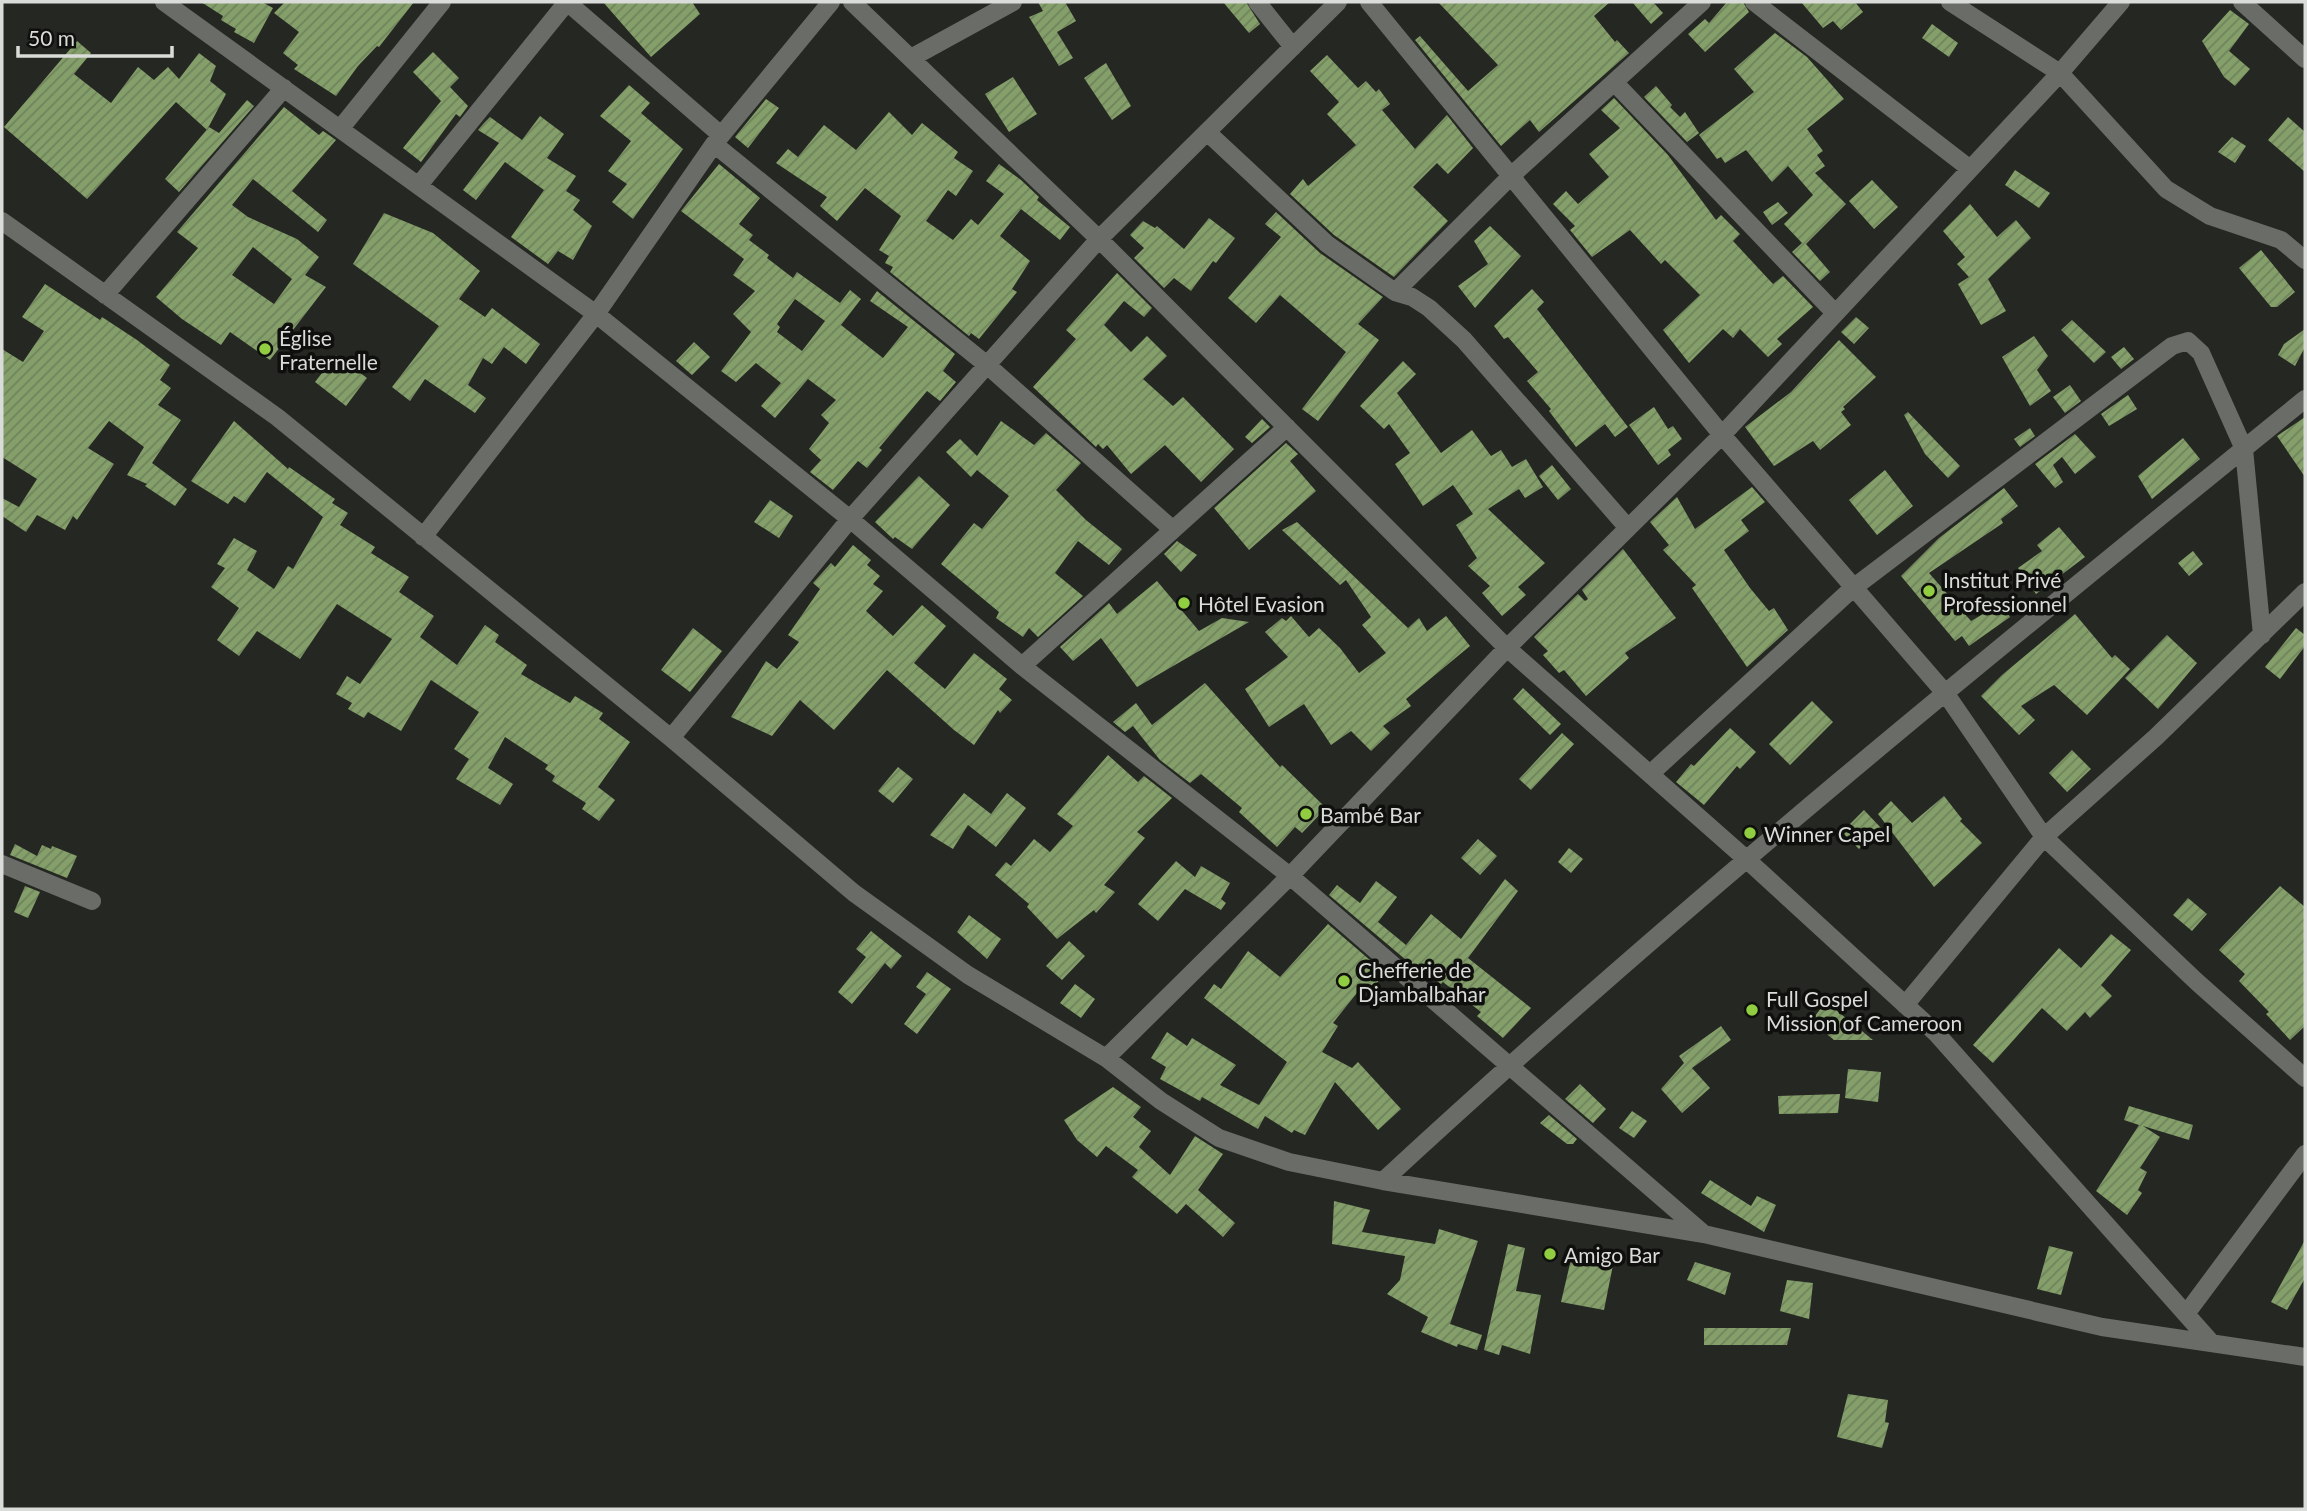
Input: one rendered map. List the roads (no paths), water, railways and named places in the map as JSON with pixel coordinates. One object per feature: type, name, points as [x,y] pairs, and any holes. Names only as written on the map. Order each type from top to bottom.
[{"type":"street","points":[[163,2],[596,314],[850,519],[1022,666],[1290,876],[1704,1234]]},
{"type":"street","points":[[340,129],[442,2]]},
{"type":"street","points":[[419,185],[567,2],[718,139],[987,365],[1172,529]]},
{"type":"street","points":[[423,537],[596,314],[718,139],[831,2]]},
{"type":"street","points":[[852,2],[1099,239],[1507,648],[1745,858],[1936,1033],[2209,1340]]},
{"type":"street","points":[[911,58],[1013,2]]},
{"type":"street","points":[[1257,2],[1293,47]]},
{"type":"street","points":[[671,738],[850,519],[1099,239],[1338,2]]},
{"type":"street","points":[[1369,2],[1722,435],[1946,694],[2044,837],[2197,982],[2305,1078]]},
{"type":"street","points":[[1395,292],[1511,176],[1702,2]]},
{"type":"street","points":[[1754,2],[1969,168]]},
{"type":"street","points":[[1950,2],[2060,73],[2166,189],[2210,216],[2281,240],[2305,260]]},
{"type":"street","points":[[1106,1058],[1290,876],[1507,648],[1722,435],[2060,73],[2121,2]]},
{"type":"street","points":[[2242,2],[2305,60]]},
{"type":"street","points":[[1614,82],[1835,313]]},
{"type":"street","points":[[105,295],[284,88]]},
{"type":"street","points":[[1207,132],[1327,244],[1395,292],[1412,297],[1429,307],[1464,340],[1628,528]]},
{"type":"street","points":[[2,221],[277,416],[671,738],[854,893],[968,975],[1106,1058],[1161,1101],[1219,1138],[1289,1162],[1383,1181],[1704,1234],[2102,1327],[2209,1340],[2305,1357]]},
{"type":"street","points":[[1650,774],[1853,588],[2172,346],[2188,341],[2201,353],[2244,449],[2262,635]]},
{"type":"street","points":[[1383,1181],[1509,1064],[1745,858],[2305,400]]},
{"type":"street","points":[[1022,666],[1287,427]]},
{"type":"street","points":[[1905,1005],[2044,837],[2156,737],[2305,592]]},
{"type":"street","points":[[2,864],[92,901]]},
{"type":"street","points":[[2186,1314],[2305,1154]]},
{"type":"place","name":"Église Fraternelle","points":[[265,349]]},
{"type":"place","name":"Institut Privé Professionnel","points":[[1929,591]]},
{"type":"place","name":"Hôtel Evasion","points":[[1184,603]]},
{"type":"place","name":"Bambé Bar","points":[[1306,814]]},
{"type":"place","name":"Winner Capel","points":[[1750,833]]},
{"type":"place","name":"Chefferie de Djambalbahar","points":[[1344,981]]},
{"type":"place","name":"Full Gospel Mission of Cameroon","points":[[1752,1010]]},
{"type":"place","name":"Amigo Bar","points":[[1550,1254]]}]
